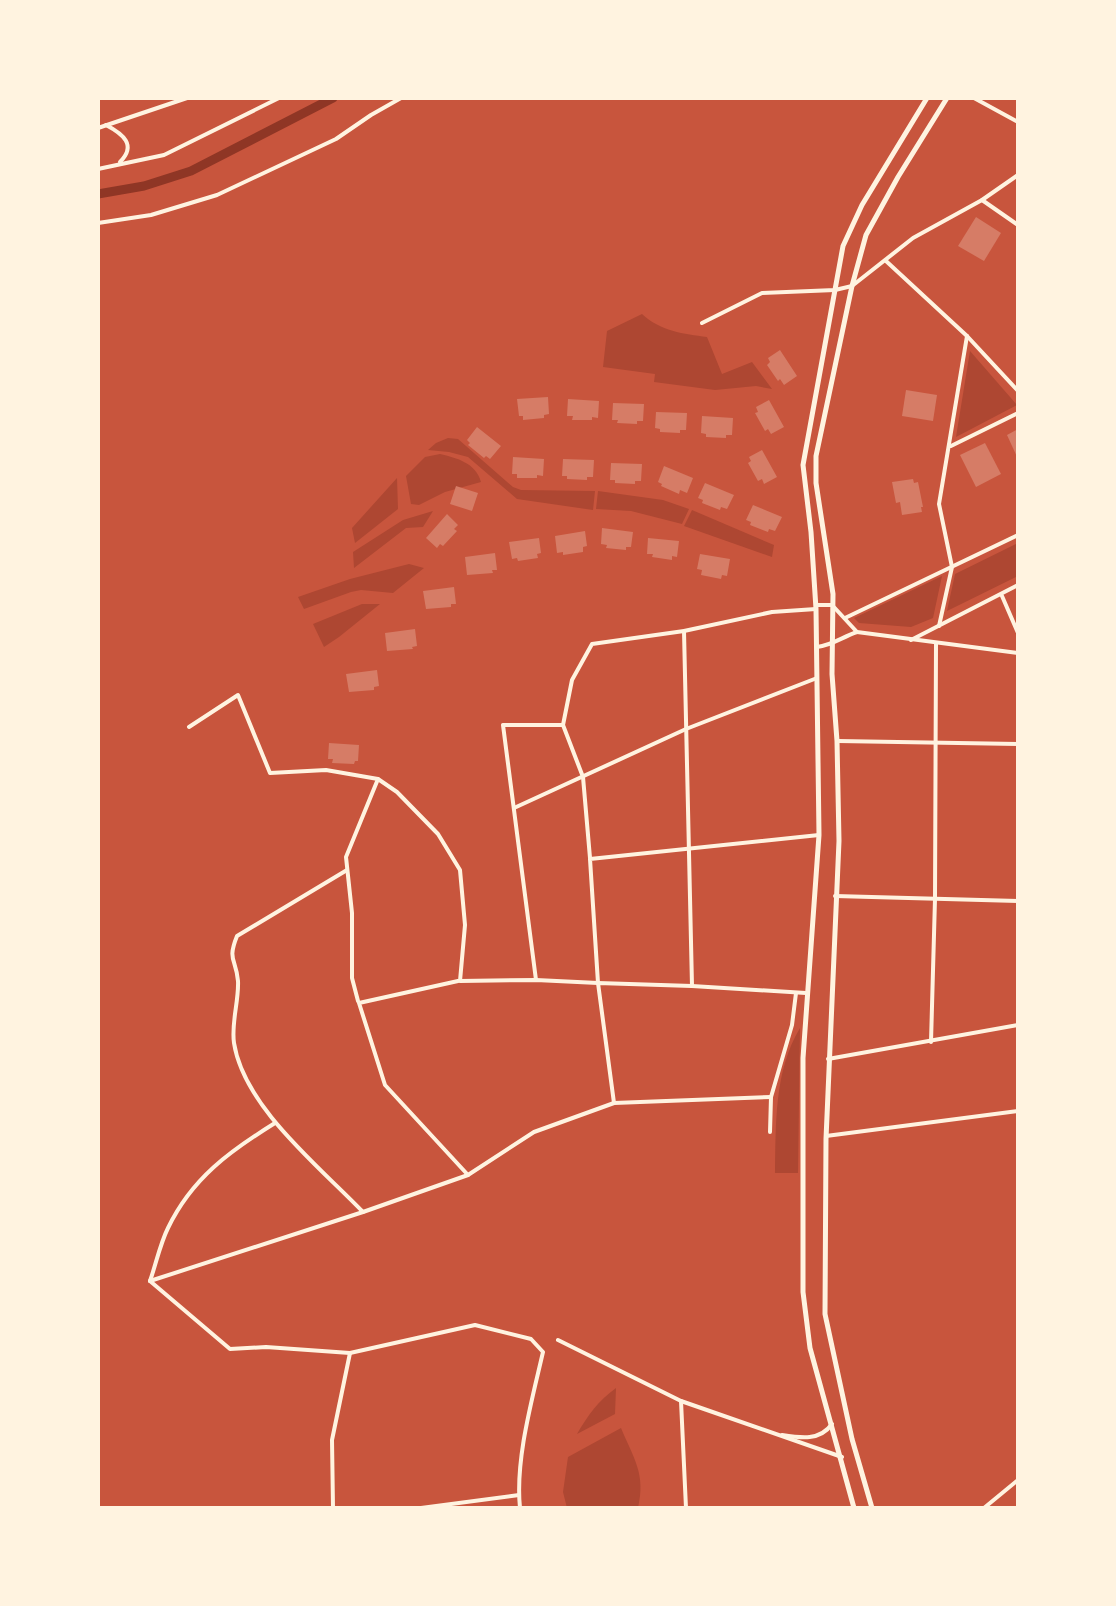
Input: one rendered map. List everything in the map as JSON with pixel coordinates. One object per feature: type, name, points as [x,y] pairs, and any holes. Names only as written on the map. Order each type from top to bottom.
[{"type":"main road","points":[[854,1508],[810,1348],[803,1292],[803,1058],[820,835],[817,646],[811,532],[802,464],[844,246],[862,206],[926,98]]},
{"type":"main road","points":[[872,1508],[852,1439],[826,1314],[828,1060],[840,841],[832,605],[816,456],[866,235],[947,98]]},
{"type":"street","points":[[98,128],[187,98]]},
{"type":"street","points":[[98,169],[164,156],[279,98]]},
{"type":"street","points":[[98,223],[150,215],[217,195],[336,140],[401,98]]},
{"type":"street","points":[[974,98],[1018,122]]},
{"type":"street","points":[[106,125],[127,144],[127,154],[117,165]]},
{"type":"street","points":[[702,323],[762,292],[852,286],[913,238],[1018,175]]},
{"type":"street","points":[[982,200],[1018,226]]},
{"type":"street","points":[[886,261],[1018,391]]},
{"type":"street","points":[[939,626],[952,567],[939,504],[966,336]]},
{"type":"street","points":[[949,447],[1018,414]]},
{"type":"street","points":[[845,618],[1018,535]]},
{"type":"street","points":[[911,640],[1018,586]]},
{"type":"street","points":[[1002,594],[1018,633]]},
{"type":"street","points":[[614,1103],[598,983],[583,777],[563,725],[572,680],[592,644],[684,631],[772,612],[832,605],[858,632]]},
{"type":"street","points":[[684,631],[692,986]]},
{"type":"street","points":[[817,646],[832,645],[858,632],[1018,653]]},
{"type":"street","points":[[931,1042],[936,644]]},
{"type":"street","points":[[514,808],[686,729],[817,678]]},
{"type":"street","points":[[189,727],[238,695],[270,773],[326,770],[378,778],[397,792],[438,834],[460,870],[465,925],[460,980]]},
{"type":"street","points":[[536,980],[502,725],[563,725]]},
{"type":"street","points":[[837,742],[1018,744]]},
{"type":"street","points":[[378,778],[346,857],[352,913],[352,978],[385,1085],[468,1175]]},
{"type":"street","points":[[590,859],[820,835]]},
{"type":"street","points":[[347,870],[237,936],[231,952],[238,980],[234,1041],[246,1082],[276,1122],[364,1212]]},
{"type":"street","points":[[835,896],[1018,901]]},
{"type":"street","points":[[358,1003],[460,980],[692,986],[809,994]]},
{"type":"street","points":[[770,1132],[771,1097],[792,1025],[796,993]]},
{"type":"street","points":[[828,1060],[1018,1025]]},
{"type":"street","points":[[150,1282],[468,1175],[534,1132],[614,1103],[771,1097]]},
{"type":"street","points":[[826,1136],[1018,1110]]},
{"type":"street","points":[[150,1282],[168,1228],[201,1177],[233,1149],[276,1122]]},
{"type":"street","points":[[150,1282],[230,1350],[266,1347],[350,1353],[475,1325],[531,1339],[543,1352],[527,1422],[520,1508]]},
{"type":"street","points":[[558,1340],[680,1401],[842,1458]]},
{"type":"street","points":[[333,1508],[332,1440],[350,1353]]},
{"type":"street","points":[[680,1401],[686,1508]]},
{"type":"street","points":[[771,1434],[814,1437],[826,1433],[832,1424]]},
{"type":"street","points":[[984,1508],[1018,1480]]},
{"type":"street","points":[[421,1508],[519,1495]]},
{"type":"street","points":[[991,1503],[996,1508]]},
{"type":"shaded area","points":[[642,314],[664,328],[707,337],[722,374],[752,362],[772,389],[756,386],[715,390],[654,382],[655,374],[603,367],[607,331]]},
{"type":"shaded area","points":[[970,351],[1017,405],[956,437]]},
{"type":"shaded area","points":[[448,438],[458,439],[521,490],[595,491],[593,510],[517,499],[468,457],[428,450]]},
{"type":"shaded area","points":[[440,454],[470,466],[481,482],[445,492],[419,505],[411,504],[406,476],[425,457]]},
{"type":"shaded area","points":[[397,478],[398,509],[355,543],[352,528]]},
{"type":"shaded area","points":[[598,491],[663,500],[689,509],[682,524],[631,511],[596,509]]},
{"type":"shaded area","points":[[692,510],[774,545],[772,557],[684,526]]},
{"type":"shaded area","points":[[433,511],[423,527],[406,528],[354,568],[353,552],[403,520]]},
{"type":"shaded area","points":[[1018,543],[1018,576],[947,611],[955,574]]},
{"type":"shaded area","points":[[409,564],[424,568],[393,593],[361,590],[304,609],[298,597],[350,579]]},
{"type":"shaded area","points":[[942,576],[933,618],[911,627],[859,623],[854,618]]},
{"type":"shaded area","points":[[362,604],[380,604],[324,647],[313,624]]},
{"type":"shaded area","points":[[800,1028],[798,1173],[775,1173],[781,1080]]},
{"type":"shaded area","points":[[616,1388],[615,1414],[577,1434],[594,1409]]},
{"type":"shaded area","points":[[621,1428],[640,1476],[638,1508],[567,1508],[563,1492],[568,1457]]},
{"type":"building","points":[[976,217],[1001,233],[984,261],[958,246]]},
{"type":"building","points":[[780,350],[797,376],[784,385],[767,365],[768,358]]},
{"type":"building","points":[[906,390],[937,395],[933,421],[902,416]]},
{"type":"building","points":[[548,397],[549,414],[544,418],[523,420],[519,416],[517,399]]},
{"type":"building","points":[[568,399],[599,401],[598,418],[572,420],[573,416],[567,416]]},
{"type":"building","points":[[769,400],[784,427],[771,434],[755,413],[756,407]]},
{"type":"building","points":[[613,403],[644,404],[643,421],[637,424],[612,420]]},
{"type":"building","points":[[656,412],[687,413],[686,430],[660,432],[655,428]]},
{"type":"building","points":[[702,416],[733,418],[732,435],[706,437],[701,433]]},
{"type":"building","points":[[477,427],[501,446],[490,459],[468,445],[467,440]]},
{"type":"building","points":[[1018,429],[1018,459],[1007,435]]},
{"type":"building","points":[[985,443],[1001,474],[976,487],[960,455]]},
{"type":"building","points":[[762,450],[777,477],[764,484],[748,463],[749,457]]},
{"type":"building","points":[[513,457],[544,459],[543,476],[517,478],[517,474],[512,474]]},
{"type":"building","points":[[563,459],[594,460],[593,477],[587,480],[562,476]]},
{"type":"building","points":[[611,463],[642,464],[641,481],[635,484],[610,480]]},
{"type":"building","points":[[664,466],[693,478],[687,493],[680,490],[679,494],[661,486],[658,482]]},
{"type":"building","points":[[892,482],[918,482],[922,512],[902,515]]},
{"type":"building","points":[[705,483],[734,495],[727,509],[702,503],[698,498]]},
{"type":"building","points":[[456,486],[478,493],[472,511],[450,504]]},
{"type":"building","points":[[753,505],[782,517],[775,531],[750,525],[746,520]]},
{"type":"building","points":[[447,514],[458,525],[454,529],[457,531],[437,548],[426,538]]},
{"type":"building","points":[[602,528],[633,532],[631,547],[606,548],[601,544]]},
{"type":"building","points":[[585,531],[587,546],[583,552],[557,553],[555,536]]},
{"type":"building","points":[[539,538],[538,558],[512,559],[509,542]]},
{"type":"building","points":[[648,538],[679,541],[677,557],[672,556],[672,560],[647,554]]},
{"type":"building","points":[[495,553],[497,570],[467,575],[465,557]]},
{"type":"building","points":[[700,554],[730,559],[727,576],[722,575],[721,579],[701,575],[702,570],[697,569]]},
{"type":"building","points":[[454,587],[456,604],[426,609],[423,591]]},
{"type":"building","points":[[415,629],[417,646],[387,651],[385,633]]},
{"type":"building","points":[[377,670],[379,686],[374,690],[349,692],[346,674]]},
{"type":"building","points":[[329,743],[359,745],[358,761],[332,763],[333,759],[328,759]]},
{"type":"waterway","points":[[98,194],[144,186],[191,171],[333,98]]}]
